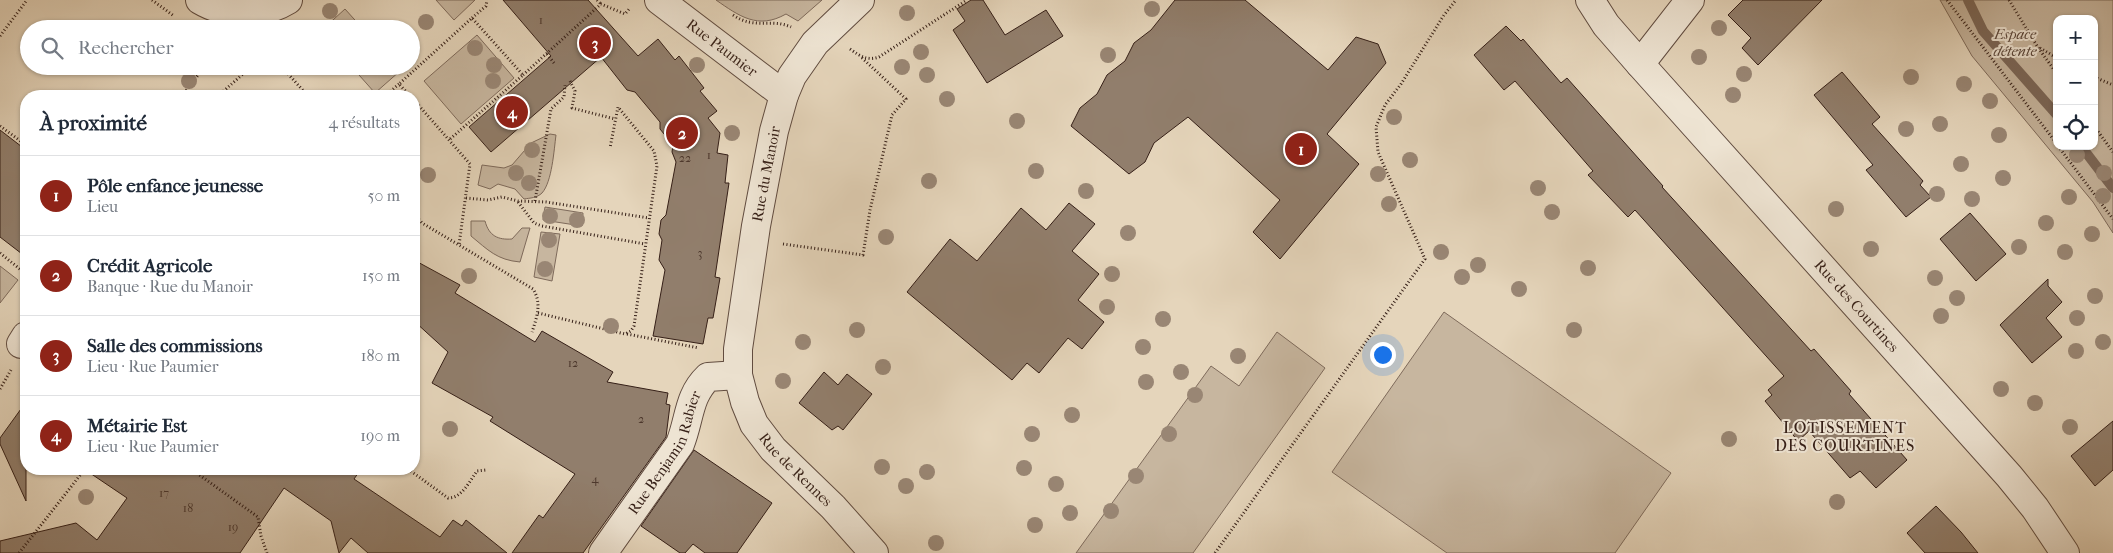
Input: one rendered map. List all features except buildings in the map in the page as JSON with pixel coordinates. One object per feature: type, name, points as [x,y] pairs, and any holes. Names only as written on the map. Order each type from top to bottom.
[{"type":"street","points":[[200,0],[212,7],[230,11],[251,12],[268,9],[288,0]]},
{"type":"street","name":"Rue Paumier","points":[[659,0],[784,95]]},
{"type":"street","name":"Rue du Manoir","points":[[738,375],[738,349],[756,226],[774,131],[784,95],[792,76],[802,60],[829,29],[860,0]]},
{"type":"street","name":"Rue des Courtines","points":[[1590,0],[1606,25],[1640,64],[2009,476],[2035,508],[2065,553]]},
{"type":"street","points":[[1640,64],[1690,0]]},
{"type":"street","name":"Rue Benjamin Rabier","points":[[603,553],[680,444],[686,430],[694,393],[700,384],[708,377],[738,375]]},
{"type":"street","name":"Rue de Rennes","points":[[738,375],[745,402],[754,424],[773,449],[833,507],[874,553]]},
{"type":"path","points":[[0,36],[27,0]]},
{"type":"path","points":[[420,65],[486,6],[487,0]]},
{"type":"path","points":[[597,0],[600,4],[626,14],[632,6]]},
{"type":"path","points":[[860,56],[871,59],[879,57],[967,0]]},
{"type":"path","points":[[1215,553],[1425,259],[1378,152],[1376,127],[1385,105],[1456,0]]},
{"type":"path","points":[[1947,0],[2053,138]]},
{"type":"path","points":[[2009,0],[2053,68]]},
{"type":"path","points":[[449,140],[523,76],[600,4]]},
{"type":"path","points":[[730,13],[751,24],[784,23],[794,28]]},
{"type":"path","points":[[472,18],[523,76]]},
{"type":"path","points":[[778,243],[863,255],[870,210],[892,115],[906,99],[829,29]]},
{"type":"path","points":[[2037,46],[2053,56]]},
{"type":"path","points":[[547,54],[554,63]]},
{"type":"path","points":[[187,90],[198,75]]},
{"type":"path","points":[[225,90],[242,75]]},
{"type":"path","points":[[289,75],[303,90]]},
{"type":"path","points":[[392,90],[409,75]]},
{"type":"path","points":[[2098,79],[2113,85]]},
{"type":"path","points":[[570,80],[576,91],[572,108],[615,119]]},
{"type":"path","points":[[399,84],[404,90]]},
{"type":"path","points":[[536,201],[551,108],[564,97],[565,85]]},
{"type":"path","points":[[420,107],[470,164],[459,245]]},
{"type":"path","points":[[610,148],[618,107],[654,151],[657,166],[634,326],[631,331],[625,334]]},
{"type":"path","points":[[0,126],[20,141]]},
{"type":"path","points":[[2098,131],[2113,152]]},
{"type":"path","points":[[2062,150],[2113,219]]},
{"type":"path","points":[[466,198],[488,200],[502,197],[518,201],[546,202],[649,218]]},
{"type":"path","points":[[518,201],[534,223],[542,226],[645,244]]},
{"type":"path","points":[[420,221],[533,289],[538,297],[538,314],[532,332]]},
{"type":"path","points":[[0,253],[20,269]]},
{"type":"path","points":[[538,314],[625,334],[706,349]]},
{"type":"path","points":[[416,475],[448,498],[455,498],[477,471],[486,470]]},
{"type":"path","points":[[19,553],[80,475]]},
{"type":"path","points":[[199,475],[258,517],[261,536],[267,553]]},
{"type":"green space","points":[[436,0],[475,0],[454,20]]},
{"type":"green space","points":[[716,0],[822,0],[798,21],[786,14],[776,19],[758,21],[741,16]]},
{"type":"green space","name":"Espace détente","points":[[1940,0],[2113,0],[2113,233],[2093,202],[1972,56]]},
{"type":"green space","points":[[345,9],[355,20],[333,20]]},
{"type":"green space","points":[[477,35],[514,78],[461,124],[424,81]]},
{"type":"green space","points":[[359,75],[395,75],[378,90],[372,90]]},
{"type":"green space","points":[[550,134],[556,135],[552,166],[548,181],[540,195],[524,199],[515,189],[498,184],[490,189],[478,185],[482,165],[504,168],[512,165],[531,143]]},
{"type":"green space","points":[[545,207],[583,213],[582,226],[543,220]]},
{"type":"green space","points":[[471,221],[485,221],[492,234],[502,239],[512,239],[522,228],[530,228],[520,262],[499,257],[471,236]]},
{"type":"green space","points":[[541,232],[560,234],[552,281],[534,277]]},
{"type":"green space","points":[[0,266],[18,280],[0,303]]},
{"type":"green space","points":[[1444,312],[1671,473],[1615,553],[1447,553],[1332,472]]},
{"type":"green space","points":[[1277,332],[1325,368],[1193,553],[1076,553],[1211,366],[1239,386]]},
{"type":"waterway","points":[[1968,0],[1983,31],[2053,110]]},
{"type":"waterway","points":[[2084,150],[2113,188]]},
{"type":"place","name":"Salle des commissions","points":[[595,43]]},
{"type":"place","name":"Métairie Est","points":[[512,112]]},
{"type":"place","name":"Crédit Agricole","points":[[682,133]]},
{"type":"place","name":"Pôle enfance jeunesse","points":[[1301,149]]},
{"type":"district","name":"LOTISSEMENT DES COURTINES","points":[[1845,436]]}]
